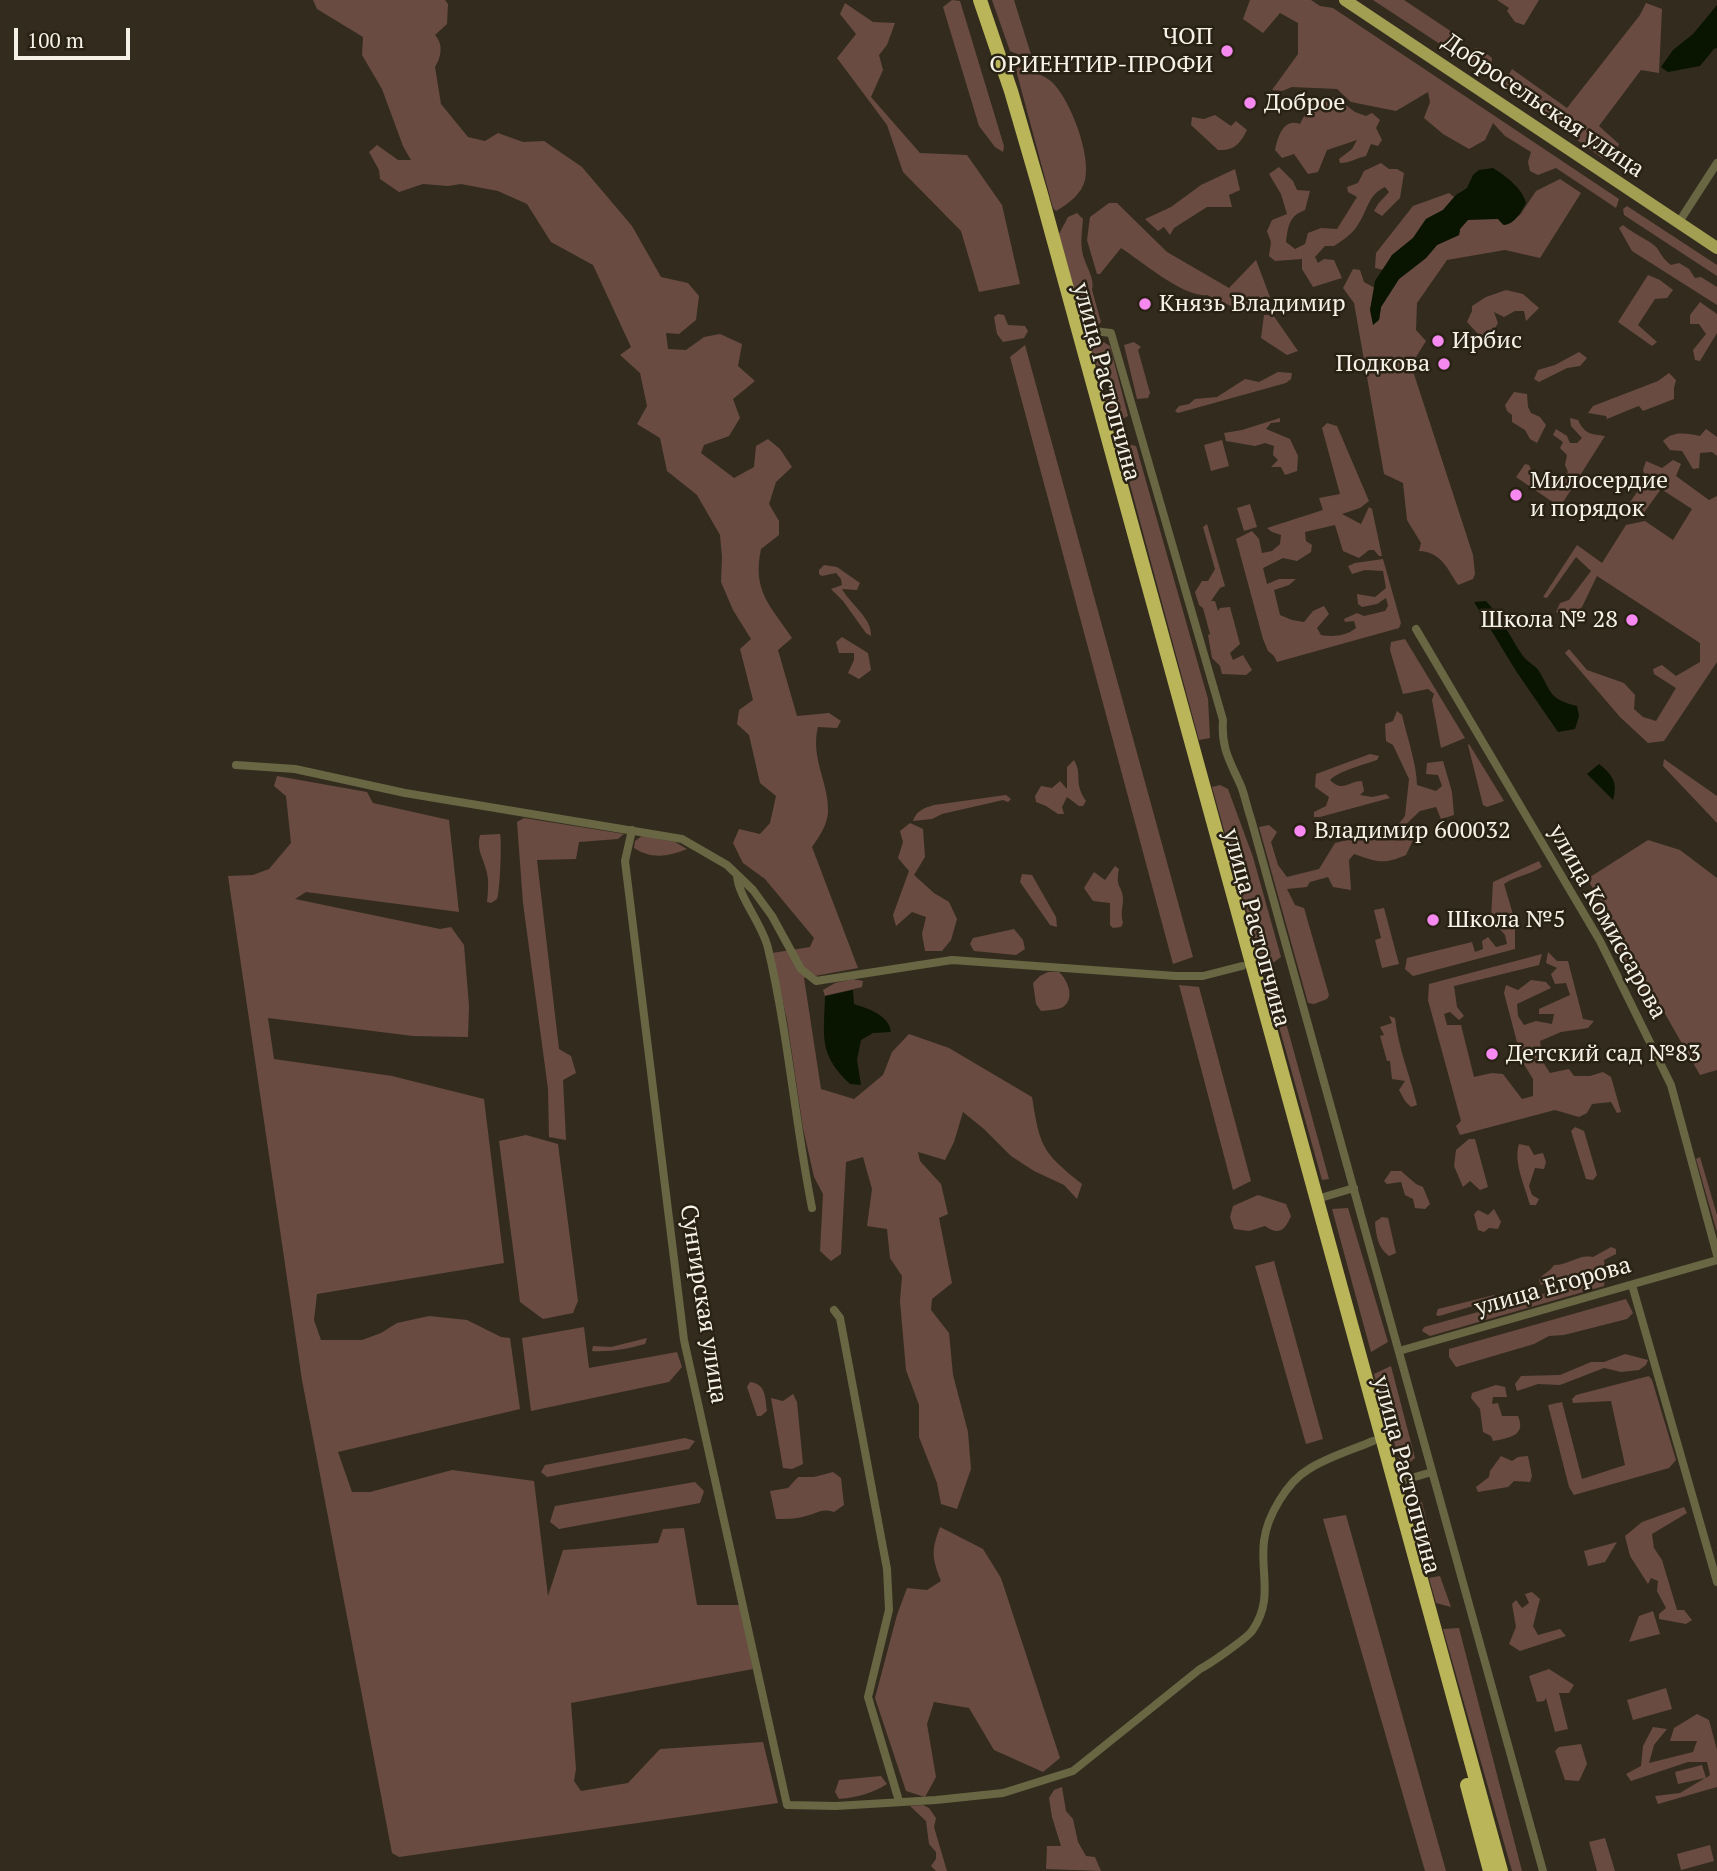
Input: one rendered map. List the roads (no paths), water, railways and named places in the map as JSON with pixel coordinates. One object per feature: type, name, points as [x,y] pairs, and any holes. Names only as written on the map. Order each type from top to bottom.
[{"type":"highway","name":"улица Растопчина","points":[[971,0],[1003,93],[1031,192],[1490,1871]]},
{"type":"highway","name":"улица Растопчина","points":[[980,0],[1011,91],[1079,334],[1501,1871]]},
{"type":"main road","name":"Добросельская улица","points":[[1345,0],[1717,248]]},
{"type":"street","points":[[1679,222],[1717,163]]},
{"type":"street","name":"улица Растопчина","points":[[1079,334],[1094,331],[1111,333],[1223,720],[1222,737],[1247,806],[1543,1871]]},
{"type":"street","name":"улица Комиссарова","points":[[1416,629],[1600,941],[1671,1085],[1717,1255]]},
{"type":"street","points":[[236,765],[295,769],[405,793],[682,839],[727,866],[754,890],[772,916],[801,969],[816,981],[951,960],[1176,976],[1203,976],[1242,967]]},
{"type":"street","name":"Сунгирская улица","points":[[632,830],[625,861],[684,1340],[787,1805],[836,1806],[900,1801]]},
{"type":"street","points":[[737,875],[737,886],[757,918],[767,945],[785,1035],[800,1146],[812,1208]]},
{"type":"street","points":[[1317,1199],[1354,1188]]},
{"type":"street","name":"улица Егорова","points":[[1399,1351],[1717,1260]]},
{"type":"street","points":[[1632,1285],[1717,1582]]},
{"type":"street","points":[[834,1310],[840,1318],[887,1569],[889,1610],[868,1697],[900,1801],[1003,1793],[1073,1771],[1200,1668],[1213,1662],[1252,1632],[1266,1598],[1264,1542],[1270,1519],[1290,1486],[1308,1469],[1373,1441]]},
{"type":"street","name":"улица Растопчина","points":[[1394,1483],[1432,1472]]},
{"type":"place","name":"ЧОП ОРИЕНТИР-ПРОФИ","points":[[1227,51]]},
{"type":"place","name":"Доброе","points":[[1250,103]]},
{"type":"place","name":"Князь Владимир","points":[[1145,304]]},
{"type":"place","name":"Ирбис","points":[[1438,341]]},
{"type":"place","name":"Подкова","points":[[1444,364]]},
{"type":"place","name":"Милосердие и порядок","points":[[1516,495]]},
{"type":"place","name":"Школа № 28","points":[[1632,620]]},
{"type":"place","name":"Владимир 600032","points":[[1300,831]]},
{"type":"place","name":"Школа №5","points":[[1433,920]]},
{"type":"place","name":"Детский сад №83","points":[[1492,1054]]}]
